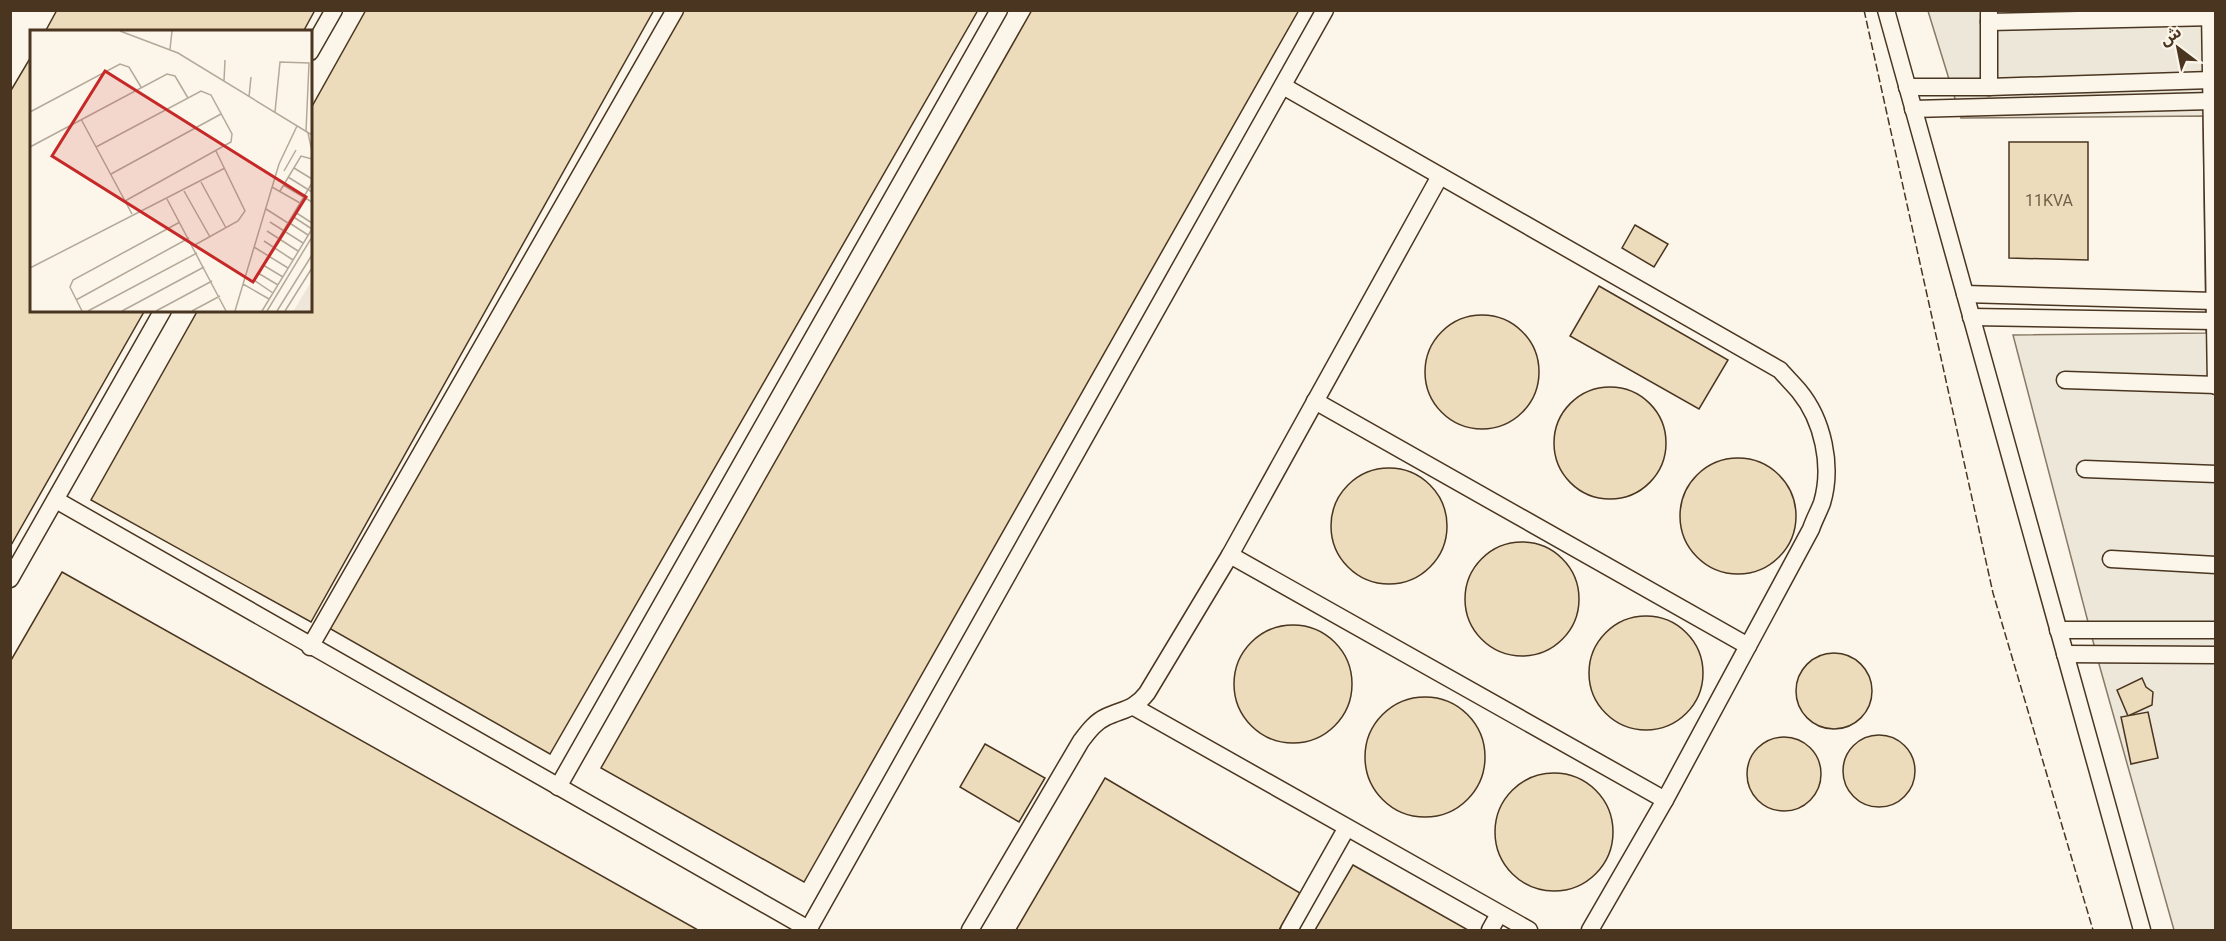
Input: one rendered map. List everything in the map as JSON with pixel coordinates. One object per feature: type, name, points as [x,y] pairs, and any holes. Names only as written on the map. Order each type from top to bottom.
[{"type":"lane","points":[[312,48],[334,10]]},
{"type":"lane","points":[[310,646],[675,10]]},
{"type":"lane","points":[[558,787],[999,10]]},
{"type":"lane","points":[[56,500],[809,930],[1325,10]]},
{"type":"lane","points":[[1886,10],[2142,930]]},
{"type":"lane","points":[[1989,87],[1989,16],[2212,15],[2216,386],[2065,380]]},
{"type":"lane","points":[[1907,87],[1989,87],[2211,80]]},
{"type":"lane","points":[[1283,86],[1780,370],[1800,392],[1815,416],[1824,444],[1826,473],[1822,502],[1811,529],[1665,800],[1590,930]]},
{"type":"lane","points":[[1913,109],[2213,107]]},
{"type":"lane","points":[[970,930],[1081,741],[1104,717],[1134,707],[1147,693],[1230,555],[1440,176]]},
{"type":"lane","points":[[1965,294],[2215,295]]},
{"type":"lane","points":[[10,579],[162,312]]},
{"type":"lane","points":[[1971,316],[2215,321]]},
{"type":"lane","points":[[1315,401],[1748,646]]},
{"type":"lane","points":[[2085,469],[2216,474]]},
{"type":"lane","points":[[1230,555],[1665,800]]},
{"type":"lane","points":[[2111,559],[2216,565]]},
{"type":"lane","points":[[2058,630],[2216,630]]},
{"type":"lane","points":[[2065,654],[2216,655]]},
{"type":"lane","points":[[1134,707],[1346,829],[1529,930]]},
{"type":"lane","points":[[1289,930],[1346,829]]},
{"type":"lane","points":[[1490,930],[1499,914]]},
{"type":"shaded area","points":[[1928,11],[2215,11],[2215,930],[2174,930],[2099,664],[2013,335],[2206,333],[2203,116],[1961,118]]},
{"type":"building","points":[[57,10],[315,10],[304,30],[46,30]]},
{"type":"building","points":[[366,10],[654,10],[311,622],[91,500],[197,312],[312,312],[312,106]]},
{"type":"building","points":[[684,10],[978,10],[550,754],[329,628]]},
{"type":"building","points":[[1032,10],[1299,10],[804,882],[601,768]]},
{"type":"building","points":[[30,58],[30,312],[144,312],[10,547],[10,92]]},
{"type":"building","points":[[2009,142],[2088,142],[2088,260],[2009,258]]},
{"type":"building","points":[[1635,225],[1668,244],[1654,267],[1622,248]]},
{"type":"building","points":[[1599,286],[1728,360],[1699,409],[1570,336]]},
{"type":"building","points":[[1482,315],[1504,319],[1523,331],[1535,350],[1539,372],[1535,394],[1523,413],[1504,425],[1482,429],[1460,425],[1441,413],[1429,394],[1425,372],[1429,350],[1441,331],[1460,319]]},
{"type":"building","points":[[1610,387],[1632,391],[1650,403],[1662,421],[1666,443],[1662,465],[1650,483],[1632,495],[1610,499],[1588,495],[1570,483],[1558,465],[1554,443],[1558,421],[1570,403],[1588,391]]},
{"type":"building","points":[[1738,458],[1760,462],[1779,475],[1792,494],[1796,516],[1792,538],[1779,557],[1760,570],[1738,574],[1716,570],[1697,557],[1684,538],[1680,516],[1684,494],[1697,475],[1716,462]]},
{"type":"building","points":[[1389,468],[1411,472],[1430,485],[1443,504],[1447,526],[1443,548],[1430,567],[1411,580],[1389,584],[1367,580],[1348,567],[1335,548],[1331,526],[1335,504],[1348,485],[1367,472]]},
{"type":"building","points":[[1522,542],[1544,546],[1562,559],[1575,577],[1579,599],[1575,621],[1562,639],[1544,652],[1522,656],[1500,652],[1482,639],[1469,621],[1465,599],[1469,577],[1482,559],[1500,546]]},
{"type":"building","points":[[62,572],[698,930],[10,930],[10,662]]},
{"type":"building","points":[[1646,616],[1668,620],[1687,632],[1699,651],[1703,673],[1699,695],[1687,714],[1668,726],[1646,730],[1624,726],[1605,714],[1593,695],[1589,673],[1593,651],[1605,632],[1624,620]]},
{"type":"building","points":[[1293,625],[1315,630],[1335,642],[1347,662],[1352,684],[1347,706],[1335,726],[1315,738],[1293,743],[1271,738],[1251,726],[1239,706],[1234,684],[1239,662],[1251,642],[1271,630]]},
{"type":"building","points":[[1834,653],[1849,656],[1861,664],[1869,676],[1872,691],[1869,706],[1861,718],[1849,726],[1834,729],[1819,726],[1807,718],[1799,706],[1796,691],[1799,676],[1807,664],[1819,656]]},
{"type":"building","points":[[2142,678],[2146,687],[2153,692],[2152,705],[2128,716],[2117,690]]},
{"type":"building","points":[[1425,697],[1448,702],[1467,715],[1480,734],[1485,757],[1480,780],[1467,799],[1448,812],[1425,817],[1402,812],[1383,799],[1370,780],[1365,757],[1370,734],[1383,715],[1402,702]]},
{"type":"building","points":[[2148,712],[2158,758],[2131,764],[2121,717]]},
{"type":"building","points":[[1886,735],[1905,745],[1913,757],[1915,771],[1913,785],[1905,797],[1893,805],[1872,807],[1853,797],[1845,785],[1843,764],[1853,745],[1865,737]]},
{"type":"building","points":[[1777,737],[1791,737],[1805,743],[1815,753],[1821,767],[1821,781],[1815,795],[1805,805],[1791,811],[1777,811],[1763,805],[1753,795],[1747,781],[1747,767],[1753,753],[1763,743]]},
{"type":"building","points":[[985,744],[1045,778],[1019,822],[960,787]]},
{"type":"building","points":[[1554,773],[1577,777],[1596,790],[1609,809],[1613,832],[1609,855],[1596,874],[1577,887],[1554,891],[1531,887],[1512,874],[1499,855],[1495,832],[1499,809],[1512,790],[1531,777]]},
{"type":"building","points":[[1105,778],[1300,893],[1279,930],[1016,930]]},
{"type":"building","points":[[1353,865],[1468,930],[1315,930]]},
{"type":"fence","points":[[1864,10],[1993,593],[2093,930]]}]
